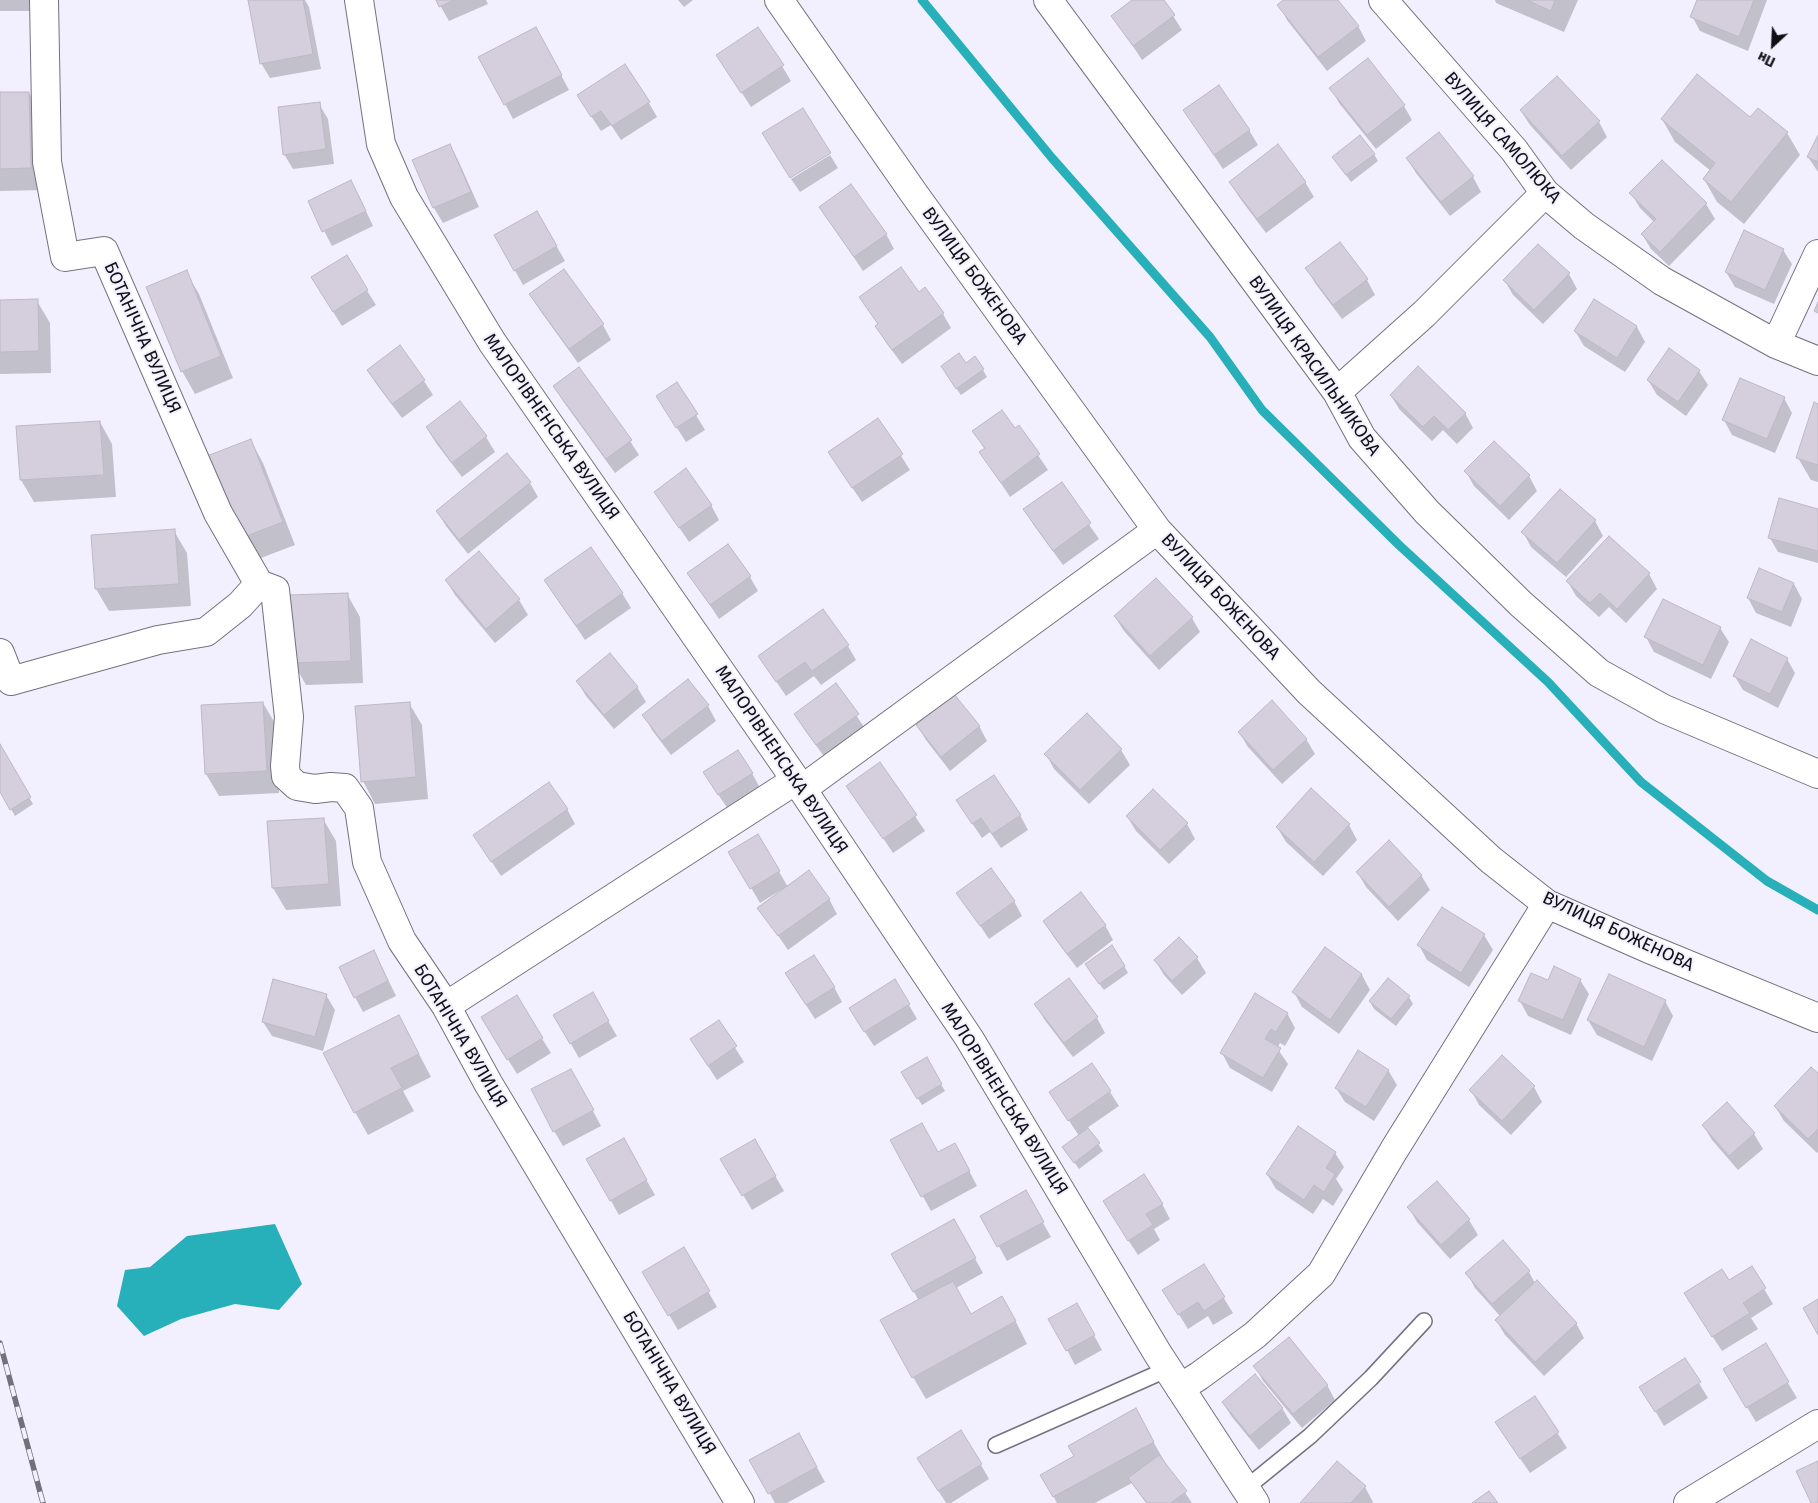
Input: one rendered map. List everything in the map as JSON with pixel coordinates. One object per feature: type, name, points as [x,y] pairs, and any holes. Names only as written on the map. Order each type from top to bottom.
[{"type":"street","name":"БОТАНІЧНА ВУЛИЦЯ","points":[[44,0],[47,162],[65,257],[104,251],[218,512],[259,584],[275,590],[289,717],[285,766],[286,776],[296,786],[315,789],[345,788],[359,808],[367,862],[402,941],[446,1006],[488,1083],[740,1503]]},
{"type":"street","name":"МАЛОРІВНЕНСЬКА ВУЛИЦЯ","points":[[359,0],[381,144],[404,197],[492,342],[799,784],[969,1038],[1174,1378],[1251,1496]]},
{"type":"street","name":"ВУЛИЦЯ БОЖЕНОВА","points":[[779,0],[916,195],[1157,530],[1308,692],[1491,860],[1547,904],[1647,948],[1818,1018]]},
{"type":"street","name":"ВУЛИЦЯ КРАСИЛЬНИКОВА","points":[[1048,0],[1337,392],[1362,438],[1427,512],[1521,604],[1599,673],[1664,709],[1818,774]]},
{"type":"street","name":"ВУЛИЦЯ САМОЛЮКА","points":[[1383,0],[1514,150],[1545,193],[1584,226],[1662,281],[1776,344],[1818,361]]},
{"type":"street","points":[[1337,392],[1424,314],[1545,193]]},
{"type":"street","points":[[1776,344],[1818,254]]},
{"type":"street","points":[[446,1006],[799,784],[1157,530]]},
{"type":"street","points":[[0,653],[11,681],[158,640],[206,632],[240,606],[259,584]]},
{"type":"street","points":[[1174,1378],[1255,1335],[1320,1274],[1394,1150],[1547,904]]},
{"type":"street","points":[[1688,1503],[1818,1424]]},
{"type":"lane","points":[[1251,1496],[1371,1378],[1424,1321]]},
{"type":"lane","points":[[996,1445],[1174,1378]]},
{"type":"water","points":[[275,1224],[302,1284],[279,1310],[235,1304],[181,1319],[144,1336],[117,1306],[125,1270],[150,1267],[187,1236]]},
{"type":"building","points":[[248,0],[303,0],[313,54],[260,64]]},
{"type":"building","points":[[436,0],[455,0],[439,7]]},
{"type":"building","points":[[1132,0],[1164,0],[1175,15],[1133,46],[1111,16]]},
{"type":"building","points":[[1283,0],[1338,0],[1359,26],[1318,57],[1277,5]]},
{"type":"building","points":[[1527,0],[1555,0],[1551,11]]},
{"type":"building","points":[[1697,0],[1754,0],[1739,37],[1690,17]]},
{"type":"building","points":[[536,27],[562,75],[504,105],[478,57]]},
{"type":"building","points":[[758,27],[784,65],[741,93],[716,55]]},
{"type":"building","points":[[1368,58],[1405,105],[1367,135],[1329,88]]},
{"type":"building","points":[[625,64],[650,102],[612,126],[601,111],[591,117],[577,95]]},
{"type":"building","points":[[1697,74],[1750,117],[1758,108],[1788,132],[1731,202],[1703,179],[1715,163],[1661,119]]},
{"type":"building","points":[[1557,76],[1600,121],[1562,156],[1520,110]]},
{"type":"building","points":[[1219,85],[1250,130],[1214,155],[1183,110]]},
{"type":"building","points":[[0,92],[29,92],[31,168],[0,169]]},
{"type":"building","points":[[320,102],[326,149],[283,155],[278,107]]},
{"type":"building","points":[[803,108],[831,153],[790,178],[762,133]]},
{"type":"building","points":[[1439,132],[1474,176],[1441,202],[1406,158]]},
{"type":"building","points":[[1360,135],[1375,154],[1346,175],[1332,157]]},
{"type":"building","points":[[1818,135],[1818,162],[1807,157]]},
{"type":"building","points":[[450,144],[471,192],[433,208],[412,160]]},
{"type":"building","points":[[1278,144],[1306,182],[1257,219],[1229,182]]},
{"type":"building","points":[[1662,160],[1707,203],[1660,252],[1641,234],[1656,219],[1629,193]]},
{"type":"building","points":[[351,180],[366,211],[322,232],[308,201]]},
{"type":"building","points":[[851,184],[887,234],[854,257],[819,207]]},
{"type":"building","points":[[537,211],[557,246],[514,271],[494,235]]},
{"type":"building","points":[[1744,230],[1784,249],[1765,290],[1725,272]]},
{"type":"building","points":[[1340,242],[1368,279],[1333,305],[1305,268]]},
{"type":"building","points":[[1538,244],[1570,273],[1534,310],[1503,280]]},
{"type":"building","points":[[347,255],[368,290],[333,312],[311,277]]},
{"type":"building","points":[[901,267],[919,292],[925,287],[944,313],[892,350],[875,326],[878,324],[859,297]]},
{"type":"building","points":[[564,269],[604,324],[569,349],[529,294]]},
{"type":"building","points":[[187,270],[221,356],[181,372],[146,287]]},
{"type":"building","points":[[38,299],[39,351],[0,352],[0,300]]},
{"type":"building","points":[[1594,299],[1637,326],[1617,358],[1574,331]]},
{"type":"building","points":[[1818,302],[1818,313],[1814,311]]},
{"type":"building","points":[[400,345],[425,380],[392,404],[367,370]]},
{"type":"building","points":[[1669,348],[1700,370],[1678,402],[1647,380]]},
{"type":"building","points":[[959,353],[966,363],[975,356],[984,369],[956,389],[941,366]]},
{"type":"building","points":[[1418,366],[1466,413],[1448,430],[1434,416],[1423,427],[1390,395]]},
{"type":"building","points":[[579,367],[632,440],[606,459],[553,386]]},
{"type":"building","points":[[1740,378],[1785,397],[1767,439],[1722,420]]},
{"type":"building","points":[[677,382],[698,414],[676,428],[656,396]]},
{"type":"building","points":[[460,401],[487,436],[452,463],[426,427]]},
{"type":"building","points":[[1814,402],[1818,404],[1818,465],[1796,458]]},
{"type":"building","points":[[1002,410],[1015,428],[1019,425],[1040,454],[1001,483],[979,452],[985,448],[972,431]]},
{"type":"building","points":[[878,418],[903,454],[852,488],[828,452]]},
{"type":"building","points":[[100,421],[104,475],[20,480],[16,426]]},
{"type":"building","points":[[251,439],[283,522],[239,539],[207,456]]},
{"type":"building","points":[[1494,441],[1530,475],[1500,506],[1464,471]]},
{"type":"building","points":[[507,453],[531,482],[459,540],[436,511]]},
{"type":"building","points":[[686,468],[712,505],[679,528],[654,492]]},
{"type":"building","points":[[1062,482],[1091,523],[1053,551],[1023,509]]},
{"type":"building","points":[[1560,489],[1596,520],[1557,563],[1521,532]]},
{"type":"building","points":[[1779,498],[1818,509],[1818,551],[1768,538]]},
{"type":"building","points":[[175,529],[179,584],[95,589],[91,535]]},
{"type":"building","points":[[1609,536],[1650,573],[1617,609],[1600,593],[1590,603],[1566,581]]},
{"type":"building","points":[[728,544],[751,576],[710,605],[687,573]]},
{"type":"building","points":[[591,547],[623,593],[576,626],[544,580]]},
{"type":"building","points":[[479,551],[520,599],[486,629],[445,580]]},
{"type":"building","points":[[1759,568],[1794,583],[1782,612],[1747,598]]},
{"type":"building","points":[[1156,578],[1193,617],[1150,656],[1114,616]]},
{"type":"building","points":[[348,593],[351,661],[292,663],[289,595]]},
{"type":"building","points":[[1663,599],[1721,627],[1703,665],[1644,637]]},
{"type":"building","points":[[823,609],[849,645],[812,671],[805,662],[776,682],[758,656]]},
{"type":"building","points":[[1751,639],[1788,658],[1770,694],[1733,676]]},
{"type":"building","points":[[610,653],[638,687],[604,715],[576,681]]},
{"type":"building","points":[[688,679],[709,705],[662,741],[642,715]]},
{"type":"building","points":[[836,683],[859,714],[816,745],[794,714]]},
{"type":"building","points":[[954,694],[980,726],[941,757],[916,725]]},
{"type":"building","points":[[1272,700],[1307,739],[1273,770],[1238,732]]},
{"type":"building","points":[[263,702],[267,771],[205,774],[201,705]]},
{"type":"building","points":[[410,702],[416,777],[361,782],[355,706]]},
{"type":"building","points":[[1087,713],[1122,749],[1080,790],[1044,754]]},
{"type":"building","points":[[0,744],[31,797],[10,810],[0,792]]},
{"type":"building","points":[[738,750],[753,773],[718,795],[703,772]]},
{"type":"building","points":[[880,762],[917,815],[883,839],[846,786]]},
{"type":"building","points":[[994,775],[1021,815],[992,834],[981,818],[972,824],[956,800]]},
{"type":"building","points":[[549,782],[568,809],[491,862],[473,835]]},
{"type":"building","points":[[1311,788],[1350,824],[1314,862],[1276,827]]},
{"type":"building","points":[[1153,789],[1188,823],[1160,850],[1126,816]]},
{"type":"building","points":[[324,818],[329,884],[272,888],[267,821]]},
{"type":"building","points":[[758,834],[780,871],[750,889],[728,852]]},
{"type":"building","points":[[1389,840],[1422,875],[1389,907],[1356,872]]},
{"type":"building","points":[[991,868],[1015,901],[980,926],[956,893]]},
{"type":"building","points":[[809,870],[830,899],[778,936],[757,908]]},
{"type":"building","points":[[1081,892],[1106,925],[1067,954],[1043,921]]},
{"type":"building","points":[[1442,907],[1485,934],[1461,973],[1417,945]]},
{"type":"building","points":[[1179,937],[1198,957],[1172,981],[1154,960]]},
{"type":"building","points":[[1112,945],[1125,966],[1099,984],[1085,964]]},
{"type":"building","points":[[1325,947],[1362,974],[1330,1020],[1292,992]]},
{"type":"building","points":[[374,950],[388,981],[354,998],[339,967]]},
{"type":"building","points":[[814,955],[835,987],[806,1005],[785,973]]},
{"type":"building","points":[[1554,966],[1581,979],[1563,1020],[1518,1001],[1531,973],[1548,980]]},
{"type":"building","points":[[1609,974],[1666,1000],[1644,1047],[1587,1020]]},
{"type":"building","points":[[1069,978],[1098,1017],[1064,1043],[1034,1004]]},
{"type":"building","points":[[1388,978],[1410,996],[1391,1019],[1369,1001]]},
{"type":"building","points":[[273,979],[327,994],[315,1037],[262,1022]]},
{"type":"building","points":[[895,979],[910,1004],[864,1032],[849,1008]]},
{"type":"building","points":[[593,992],[609,1021],[570,1044],[553,1015]]},
{"type":"building","points":[[1255,993],[1288,1013],[1276,1032],[1271,1029],[1265,1039],[1281,1048],[1263,1078],[1220,1053]]},
{"type":"building","points":[[517,995],[543,1038],[507,1060],[481,1017]]},
{"type":"building","points":[[399,1015],[419,1054],[391,1068],[402,1088],[354,1113],[323,1053]]},
{"type":"building","points":[[719,1020],[737,1046],[708,1066],[690,1039]]},
{"type":"building","points":[[1358,1050],[1389,1070],[1366,1107],[1335,1088]]},
{"type":"building","points":[[1502,1055],[1535,1086],[1502,1121],[1469,1090]]},
{"type":"building","points":[[927,1057],[942,1084],[917,1099],[901,1072]]},
{"type":"building","points":[[1092,1063],[1111,1091],[1068,1121],[1049,1092]]},
{"type":"building","points":[[1811,1067],[1818,1073],[1818,1129],[1808,1139],[1774,1106]]},
{"type":"building","points":[[571,1069],[594,1110],[553,1132],[531,1089]]},
{"type":"building","points":[[1727,1102],[1755,1133],[1729,1156],[1702,1125]]},
{"type":"building","points":[[922,1123],[938,1152],[955,1143],[970,1171],[921,1197],[890,1140]]},
{"type":"building","points":[[1298,1126],[1336,1152],[1326,1168],[1335,1174],[1324,1192],[1314,1185],[1304,1200],[1266,1174]]},
{"type":"building","points":[[1088,1128],[1100,1143],[1074,1163],[1062,1147]]},
{"type":"building","points":[[624,1138],[647,1180],[610,1201],[586,1159]]},
{"type":"building","points":[[755,1139],[776,1176],[742,1196],[720,1159]]},
{"type":"building","points":[[1144,1174],[1163,1204],[1146,1214],[1153,1225],[1128,1241],[1103,1201]]},
{"type":"building","points":[[1437,1181],[1470,1219],[1441,1245],[1407,1207]]},
{"type":"building","points":[[1026,1190],[1044,1222],[997,1247],[980,1216]]},
{"type":"building","points":[[954,1219],[976,1258],[913,1292],[891,1254]]},
{"type":"building","points":[[1503,1240],[1530,1271],[1492,1304],[1465,1273]]},
{"type":"building","points":[[684,1247],[710,1291],[668,1316],[642,1272]]},
{"type":"building","points":[[1204,1264],[1225,1297],[1204,1311],[1198,1302],[1178,1315],[1162,1290]]},
{"type":"building","points":[[1752,1266],[1766,1288],[1743,1303],[1750,1313],[1712,1337],[1684,1293],[1722,1269],[1729,1280]]},
{"type":"building","points":[[1537,1280],[1577,1323],[1535,1362],[1495,1320]]},
{"type":"building","points":[[953,1281],[971,1314],[1002,1296],[1016,1321],[912,1378],[880,1320]]},
{"type":"building","points":[[1818,1299],[1818,1335],[1803,1308]]},
{"type":"building","points":[[1077,1303],[1095,1335],[1066,1351],[1048,1319]]},
{"type":"building","points":[[1289,1337],[1328,1385],[1293,1414],[1253,1366]]},
{"type":"building","points":[[1766,1343],[1789,1382],[1746,1408],[1723,1369]]},
{"type":"building","points":[[1685,1358],[1701,1382],[1655,1412],[1639,1387]]},
{"type":"building","points":[[1255,1374],[1283,1408],[1250,1436],[1222,1402]]},
{"type":"building","points":[[1535,1396],[1559,1432],[1520,1459],[1495,1422]]},
{"type":"building","points":[[1136,1408],[1154,1442],[1053,1497],[1040,1475],[1074,1456],[1068,1446]]},
{"type":"building","points":[[961,1430],[982,1464],[938,1491],[917,1458]]},
{"type":"building","points":[[799,1433],[817,1467],[768,1494],[749,1460]]},
{"type":"building","points":[[1159,1455],[1187,1491],[1171,1503],[1147,1503],[1128,1478]]},
{"type":"building","points":[[1337,1461],[1366,1486],[1351,1503],[1300,1503]]},
{"type":"building","points":[[1818,1461],[1818,1503],[1811,1503],[1796,1471]]},
{"type":"building","points":[[1489,1491],[1498,1503],[1472,1503]]},
{"type":"waterway","points":[[922,0],[1052,158],[1210,337],[1262,410],[1399,545],[1548,682],[1641,782],[1767,881],[1818,910]]},
{"type":"railway","points":[[0,1343],[43,1503]]}]
